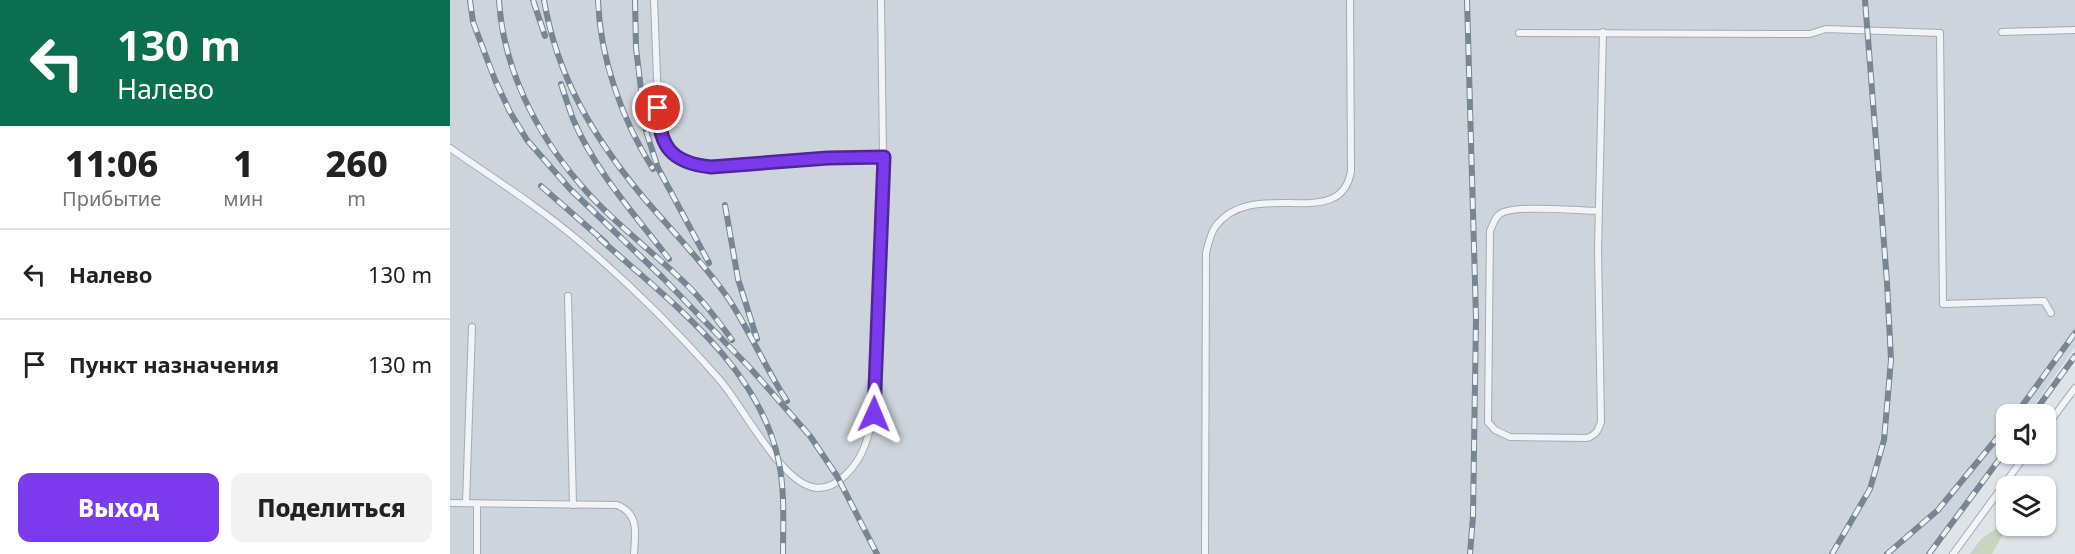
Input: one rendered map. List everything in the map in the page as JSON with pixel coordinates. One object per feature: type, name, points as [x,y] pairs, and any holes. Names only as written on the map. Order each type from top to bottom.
[{"type":"lane","points":[[654,0],[659,129],[665,144],[682,160],[694,165],[711,167],[828,158],[884,157]]},
{"type":"lane","points":[[450,148],[578,240],[603,262],[720,380],[779,462],[798,481],[811,487],[822,488],[839,481],[855,464],[865,446],[874,414],[884,157],[881,0]]},
{"type":"lane","points":[[1205,554],[1206,253],[1215,227],[1229,213],[1240,207],[1255,203],[1321,203],[1337,197],[1346,187],[1351,171],[1350,0]]},
{"type":"lane","points":[[1519,33],[1810,34],[1826,29],[1940,33],[1944,304],[2044,301],[2050,313]]},
{"type":"lane","points":[[2002,32],[2075,30]]},
{"type":"lane","points":[[1599,211],[1514,209],[1500,214],[1494,221],[1490,231],[1488,422],[1502,434],[1510,437],[1587,438],[1599,430],[1601,422],[1599,211],[1603,32]]},
{"type":"lane","points":[[568,296],[573,505]]},
{"type":"lane","points":[[466,503],[472,327]]},
{"type":"lane","points":[[2056,414],[2075,388]]},
{"type":"lane","points":[[1953,554],[2019,464]]},
{"type":"lane","points":[[450,503],[610,505],[624,508],[635,522],[634,554]]},
{"type":"lane","points":[[477,503],[477,554]]},
{"type":"shaded area","points":[[450,0],[2075,0],[2075,347],[2035,404],[1996,404],[1996,461],[1930,554],[450,554]]},
{"type":"green space","points":[[1996,529],[1996,536],[2002,536],[1992,554],[1970,554],[1981,539]]},
{"type":"railway","points":[[470,0],[473,22],[495,80],[510,112],[527,140],[570,189],[663,278],[751,369],[810,436],[837,476],[877,554]]},
{"type":"railway","points":[[499,0],[507,50],[515,75],[524,98],[549,143],[592,198],[689,287],[732,340]]},
{"type":"railway","points":[[533,0],[545,36]]},
{"type":"railway","points":[[544,0],[550,28],[568,81],[594,129],[625,175],[698,259],[728,298],[787,401]]},
{"type":"railway","points":[[598,0],[603,44],[615,88],[632,130],[653,169]]},
{"type":"railway","points":[[635,0],[636,48],[646,131],[658,168],[709,263]]},
{"type":"railway","points":[[1467,0],[1476,318],[1473,516],[1470,554]]},
{"type":"railway","points":[[1832,554],[1870,489],[1884,440],[1891,360],[1865,0]]},
{"type":"railway","points":[[561,84],[573,119],[592,157],[616,192],[669,259]]},
{"type":"railway","points":[[541,186],[606,243]]},
{"type":"railway","points":[[725,205],[738,279],[757,339]]},
{"type":"railway","points":[[599,238],[708,337],[753,396],[769,428],[779,463],[783,497],[783,554]]},
{"type":"railway","points":[[2023,404],[2075,333]]},
{"type":"railway","points":[[2040,404],[2075,356]]},
{"type":"railway","points":[[1887,554],[1938,510],[1996,439]]},
{"type":"railway","points":[[1929,554],[1996,464]]},
{"type":"route","points":[[658,108],[659,129],[665,144],[682,160],[694,165],[711,167],[828,158],[884,157],[874,414]]}]
